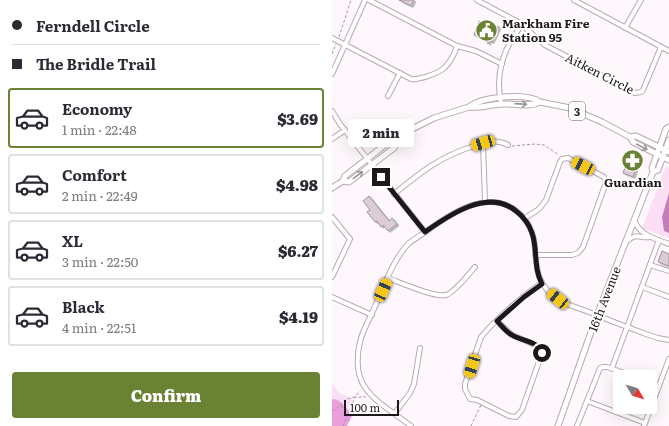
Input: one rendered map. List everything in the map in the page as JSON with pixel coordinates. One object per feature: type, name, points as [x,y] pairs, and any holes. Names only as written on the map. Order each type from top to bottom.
[{"type":"main road","name":"3","points":[[332,188],[343,181],[345,176],[390,141],[397,140],[412,129],[434,118],[468,107],[474,103],[500,97],[536,100],[570,108],[602,122],[630,137],[633,142],[669,160]]},
{"type":"main road","name":"3","points":[[468,107],[474,108],[501,104],[534,105],[540,102]]},
{"type":"main road","name":"16th Avenue","points":[[665,150],[666,129],[669,127]]},
{"type":"main road","name":"3","points":[[630,137],[636,136],[665,150]]},
{"type":"main road","name":"3","points":[[343,181],[349,182],[394,148],[397,140]]},
{"type":"main road","name":"16th Avenue","points":[[558,426],[597,316],[653,172],[652,168],[665,150],[669,140]]},
{"type":"street","points":[[332,74],[366,0]]},
{"type":"street","points":[[369,0],[456,46],[476,51],[502,64]]},
{"type":"street","name":"Aitken Circle","points":[[477,0],[522,26],[546,45],[638,93],[644,90],[661,47]]},
{"type":"street","points":[[574,0],[669,51]]},
{"type":"street","points":[[625,28],[641,0]]},
{"type":"street","points":[[501,104],[499,74],[512,37],[522,26]]},
{"type":"street","points":[[332,38],[411,79],[416,80],[441,70],[447,65],[456,50],[456,46]]},
{"type":"street","points":[[388,96],[400,73]]},
{"type":"street","points":[[332,111],[344,130],[425,232]]},
{"type":"street","points":[[332,139],[344,130]]},
{"type":"street","points":[[394,194],[439,160],[452,153],[483,143],[502,142],[508,145]]},
{"type":"street","points":[[483,143],[485,202]]},
{"type":"street","points":[[525,218],[539,209],[543,204],[563,158],[568,158],[604,177],[606,182],[603,191],[583,247],[578,253],[572,255],[535,256]]},
{"type":"street","points":[[411,426],[375,398],[362,383],[358,370],[360,340],[388,278],[405,248],[448,216],[485,202],[512,207],[525,218],[532,233],[536,264],[542,284],[558,299],[597,316],[658,338],[669,340]]},
{"type":"street","points":[[332,217],[350,239],[332,277]]},
{"type":"street","points":[[634,220],[639,230],[650,237],[669,244]]},
{"type":"street","points":[[626,243],[634,236],[638,235],[648,238],[650,237]]},
{"type":"street","points":[[612,368],[659,240]]},
{"type":"street","points":[[650,265],[669,271]]},
{"type":"street","points":[[388,278],[434,294],[445,295],[452,292],[475,267]]},
{"type":"street","points":[[497,321],[512,335],[535,345],[541,350],[542,356],[522,410],[516,417],[509,416],[470,399],[465,389],[465,384],[481,337],[497,321],[524,297],[542,284]]},
{"type":"street","points":[[642,287],[669,297]]},
{"type":"street","points":[[332,297],[372,315]]},
{"type":"street","points":[[395,413],[410,393],[414,384],[420,348]]},
{"type":"street","points":[[586,401],[644,425],[669,359]]},
{"type":"street","points":[[577,426],[600,369],[604,366],[617,370]]},
{"type":"path","points":[[332,54],[351,0]]},
{"type":"path","points":[[508,145],[515,147],[535,144],[544,145],[563,158]]},
{"type":"path","points":[[343,426],[355,396],[360,391]]},
{"type":"path","points":[[332,411],[346,399],[355,396],[366,397]]},
{"type":"path","points":[[471,426],[482,403]]},
{"type":"path","points":[[339,406],[345,409],[348,413]]},
{"type":"shaded area","points":[[666,166],[669,168],[669,238],[642,228]]},
{"type":"shaded area","points":[[669,193],[669,233],[664,231],[662,217]]},
{"type":"shaded area","points":[[332,383],[339,393],[353,399],[336,426],[332,426]]},
{"type":"shaded area","points":[[332,399],[335,399],[341,403],[352,416],[347,426],[332,426]]},
{"type":"building","points":[[399,0],[414,0],[411,6]]},
{"type":"building","name":"Markham Fire Station 95","points":[[479,21],[499,27],[492,42],[490,41],[488,44],[487,40],[474,35]]},
{"type":"building","points":[[629,157],[636,158],[635,161],[638,163],[633,177],[623,173]]},
{"type":"building","points":[[369,196],[389,221],[392,218],[397,224],[388,231],[383,225],[381,227],[377,221],[375,222],[367,212],[370,210],[363,201]]},
{"type":"building","points":[[662,251],[669,254],[669,266],[658,262]]},
{"type":"place","name":"Markham Fire Station 95","points":[[487,30]]},
{"type":"place","name":"Guardian","points":[[633,161]]},
{"type":"route","points":[[381,177],[425,232],[448,216],[478,203],[485,202],[512,207],[525,218],[534,240],[536,264],[542,284],[524,297],[497,321],[512,335],[531,342],[541,350],[542,353]]}]
